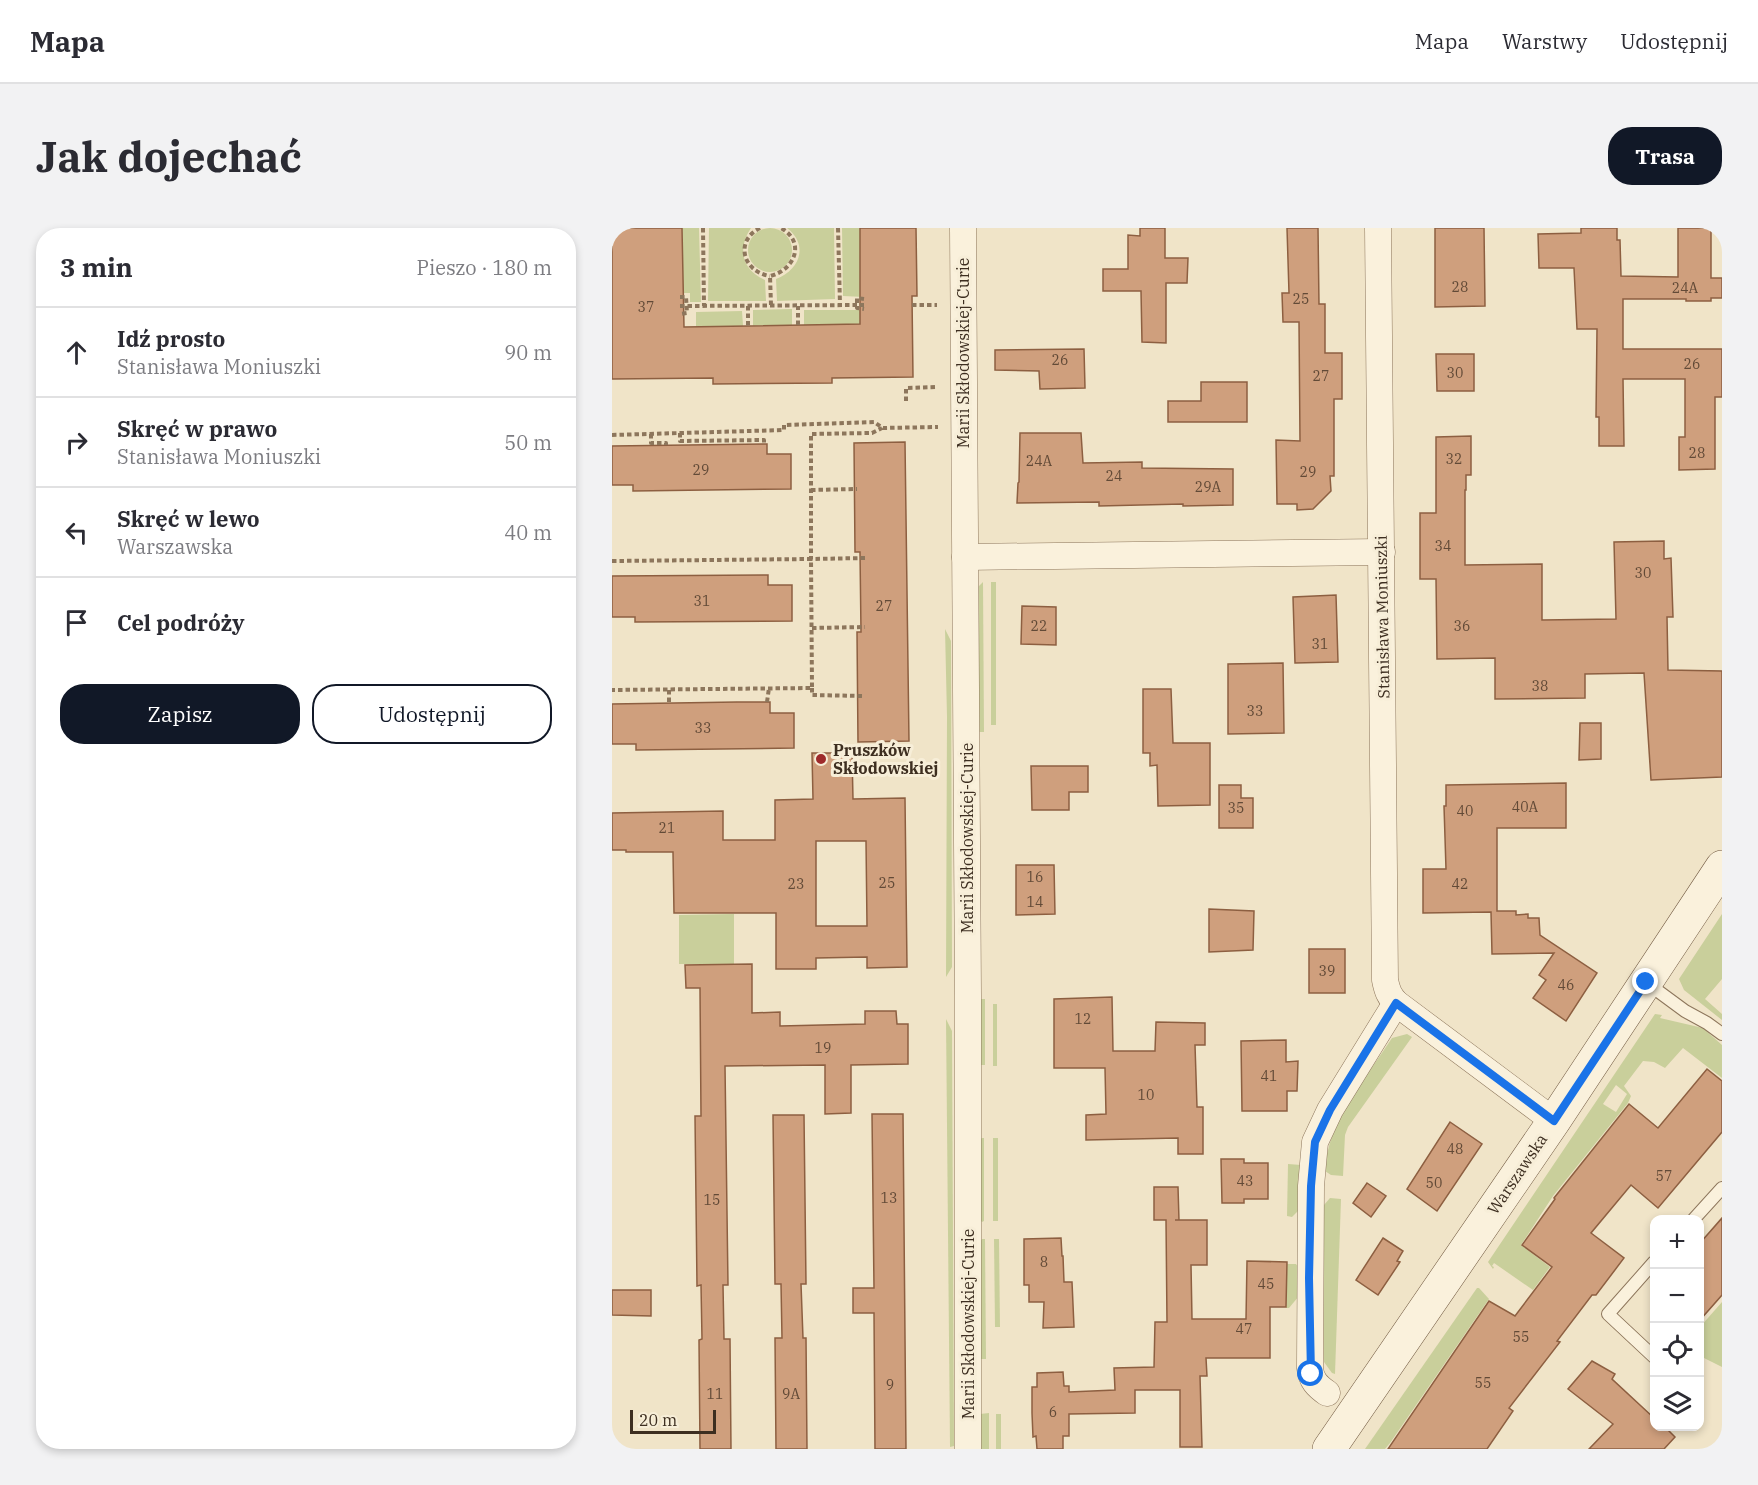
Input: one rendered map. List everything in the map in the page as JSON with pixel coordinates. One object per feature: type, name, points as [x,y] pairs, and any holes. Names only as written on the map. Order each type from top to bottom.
[{"type":"street","name":"Marii Skłodowskiej-Curie","points":[[963,228],[968,984],[968,1449]]},
{"type":"street","name":"Stanisława Moniuszki","points":[[1378,228],[1385,980],[1389,996],[1396,1003]]},
{"type":"street","points":[[965,557],[1382,552]]},
{"type":"street","name":"Warszawska","points":[[1329,1449],[1554,1121],[1722,867]]},
{"type":"street","points":[[1327,1393],[1316,1384],[1310,1368],[1311,1186],[1314,1152],[1319,1132],[1330,1110],[1396,1003],[1554,1121]]},
{"type":"lane","points":[[1646,982],[1722,1035]]},
{"type":"lane","points":[[1698,1215],[1722,1188]]},
{"type":"lane","points":[[1650,1267],[1608,1314],[1650,1353]]},
{"type":"path","points":[[703,228],[704,306]]},
{"type":"path","points":[[760,228],[750,234],[746,240],[745,250],[752,269],[761,275],[770,276],[779,274],[788,268],[794,258],[793,239],[781,228]]},
{"type":"path","points":[[838,228],[840,305]]},
{"type":"path","points":[[770,276],[771,306]]},
{"type":"path","points":[[680,297],[686,297],[687,305],[687,313],[680,314]]},
{"type":"path","points":[[857,305],[857,298],[864,299]]},
{"type":"path","points":[[680,306],[857,305],[857,308],[864,307]]},
{"type":"path","points":[[912,305],[937,305]]},
{"type":"path","points":[[748,306],[748,326]]},
{"type":"path","points":[[798,306],[798,325]]},
{"type":"path","points":[[906,400],[906,388],[933,387]]},
{"type":"path","points":[[612,435],[784,430],[784,425],[874,422],[883,428]]},
{"type":"path","points":[[862,696],[812,695],[811,434],[872,433],[883,428],[938,427]]},
{"type":"path","points":[[680,433],[680,441],[764,440],[764,444]]},
{"type":"path","points":[[651,434],[651,443],[666,443],[666,445]]},
{"type":"path","points":[[811,490],[857,489]]},
{"type":"path","points":[[612,561],[865,558]]},
{"type":"path","points":[[812,627],[866,627]]},
{"type":"path","points":[[767,702],[769,688]]},
{"type":"path","points":[[612,690],[812,688]]},
{"type":"path","points":[[669,690],[669,703]]},
{"type":"green space","points":[[682,228],[699,228],[701,302],[690,302],[690,293],[683,293]]},
{"type":"green space","points":[[709,228],[751,228],[744,244],[744,258],[751,271],[765,280],[766,301],[708,301]]},
{"type":"green space","points":[[770,228],[785,235],[792,250],[785,265],[770,272],[755,265],[748,250],[755,235]]},
{"type":"green space","points":[[787,228],[834,228],[835,299],[777,301],[776,279],[791,270],[799,256],[800,249],[794,235]]},
{"type":"green space","points":[[842,228],[860,228],[860,291],[864,297],[843,296]]},
{"type":"green space","points":[[792,309],[792,325],[753,326],[753,310]]},
{"type":"green space","points":[[804,310],[864,310],[864,324],[804,326]]},
{"type":"green space","points":[[742,311],[743,326],[696,327],[696,312]]},
{"type":"green space","points":[[983,582],[984,732],[976,732],[977,588]]},
{"type":"green space","points":[[991,582],[996,582],[996,725],[991,725]]},
{"type":"green space","points":[[945,629],[951,641],[952,967],[946,977],[947,717]]},
{"type":"green space","points":[[734,914],[734,964],[679,964],[679,915]]},
{"type":"green space","points":[[1722,914],[1722,979],[1705,999],[1722,1014],[1722,1020],[1684,990],[1679,979]]},
{"type":"green space","points":[[985,999],[985,1065],[981,1065],[978,1002]]},
{"type":"green space","points":[[993,1004],[997,1004],[997,1066],[993,1066]]},
{"type":"green space","points":[[1655,1014],[1662,1015],[1660,1018],[1703,1028],[1722,1045],[1722,1078],[1683,1048],[1665,1068],[1654,1062],[1643,1061],[1624,1086],[1631,1096],[1628,1103],[1553,1196],[1521,1245],[1550,1267],[1533,1290],[1494,1263],[1493,1269],[1488,1262]],"holes":[[[1616,1085],[1627,1094],[1616,1112],[1603,1104]]]},
{"type":"green space","points":[[946,1019],[952,1031],[954,1446],[950,1447]]},
{"type":"green space","points":[[1407,1034],[1412,1037],[1348,1127],[1345,1135],[1343,1176],[1331,1175],[1325,1171],[1327,1153],[1340,1118],[1392,1038]]},
{"type":"green space","points":[[984,1138],[984,1221],[982,1222],[980,1220],[979,1140]]},
{"type":"green space","points":[[993,1138],[998,1138],[998,1221],[993,1221]]},
{"type":"green space","points":[[1288,1164],[1301,1165],[1300,1209],[1292,1217],[1287,1216]]},
{"type":"green space","points":[[1330,1198],[1341,1199],[1335,1374],[1324,1362],[1324,1205]]},
{"type":"green space","points":[[985,1239],[986,1359],[981,1359],[980,1242]]},
{"type":"green space","points":[[994,1239],[999,1239],[1000,1327],[995,1327]]},
{"type":"green space","points":[[1287,1264],[1296,1264],[1299,1268],[1299,1296],[1289,1308],[1286,1308]]},
{"type":"green space","points":[[1477,1288],[1489,1299],[1390,1443],[1385,1449],[1365,1449]]},
{"type":"green space","points":[[1722,1302],[1722,1367],[1704,1358],[1704,1322]]},
{"type":"green space","points":[[989,1413],[989,1449],[981,1449],[980,1414]]},
{"type":"green space","points":[[996,1414],[1001,1414],[1001,1449],[996,1449]]},
{"type":"building","points":[[612,228],[682,228],[684,327],[860,324],[860,228],[916,228],[917,296],[912,296],[913,377],[832,378],[832,383],[713,384],[713,378],[612,379]]},
{"type":"building","points":[[1140,228],[1165,228],[1165,258],[1188,258],[1187,283],[1166,283],[1166,343],[1142,342],[1141,291],[1103,291],[1103,269],[1128,269],[1128,235],[1140,236]]},
{"type":"building","points":[[1287,228],[1318,228],[1319,304],[1325,304],[1325,353],[1342,353],[1342,399],[1334,399],[1334,476],[1330,476],[1331,491],[1313,509],[1297,510],[1297,504],[1277,504],[1276,440],[1300,441],[1299,322],[1283,322],[1282,293],[1289,293]]},
{"type":"building","points":[[1435,228],[1484,228],[1485,306],[1435,307]]},
{"type":"building","points":[[1581,228],[1617,228],[1617,240],[1620,240],[1621,276],[1678,277],[1678,228],[1711,228],[1711,278],[1722,278],[1722,298],[1711,298],[1711,301],[1623,299],[1623,349],[1722,349],[1722,397],[1715,397],[1715,469],[1679,470],[1679,437],[1685,437],[1685,379],[1623,379],[1624,446],[1599,446],[1599,417],[1596,417],[1597,329],[1577,329],[1574,268],[1539,268],[1538,234],[1581,233]]},
{"type":"building","points":[[1084,349],[1085,388],[1040,389],[1039,371],[995,370],[995,350]]},
{"type":"building","points":[[1436,354],[1474,354],[1474,391],[1437,391]]},
{"type":"building","points":[[1201,382],[1247,382],[1247,422],[1168,422],[1168,401],[1201,401]]},
{"type":"building","points":[[1020,433],[1081,433],[1083,463],[1142,462],[1142,468],[1233,469],[1233,505],[1099,506],[1099,502],[1017,503]]},
{"type":"building","points":[[1471,436],[1471,475],[1466,475],[1465,490],[1465,565],[1542,564],[1542,620],[1616,619],[1614,542],[1664,541],[1664,559],[1671,558],[1673,617],[1667,617],[1668,670],[1722,671],[1722,777],[1651,780],[1644,673],[1585,674],[1585,698],[1495,699],[1495,658],[1437,659],[1436,579],[1420,579],[1420,513],[1436,513],[1436,437]]},
{"type":"building","points":[[905,442],[909,741],[858,742],[857,632],[861,632],[860,552],[855,552],[854,443]]},
{"type":"building","points":[[767,444],[767,454],[791,454],[791,489],[633,491],[633,485],[612,485],[612,446]]},
{"type":"building","points":[[768,575],[768,585],[792,585],[792,621],[635,622],[635,617],[612,617],[612,576]]},
{"type":"building","points":[[1336,595],[1338,662],[1295,663],[1293,597]]},
{"type":"building","points":[[1022,606],[1056,607],[1056,645],[1021,644]]},
{"type":"building","points":[[1283,663],[1284,733],[1228,734],[1228,664]]},
{"type":"building","points":[[1143,689],[1171,689],[1173,743],[1210,743],[1210,805],[1158,806],[1157,765],[1150,766],[1150,753],[1143,753]]},
{"type":"building","points":[[770,702],[770,713],[794,713],[794,748],[636,750],[636,744],[612,744],[612,704]]},
{"type":"building","points":[[1580,723],[1601,723],[1601,759],[1579,760]]},
{"type":"building","points":[[812,753],[852,753],[853,799],[905,798],[907,967],[867,968],[867,957],[816,958],[816,969],[776,969],[776,913],[674,913],[673,852],[612,850],[612,813],[723,811],[723,840],[775,840],[775,800],[813,799]],"holes":[[[816,841],[866,841],[867,926],[816,926]]]},
{"type":"building","points":[[1031,766],[1088,766],[1088,792],[1069,792],[1069,810],[1032,810]]},
{"type":"building","points":[[1566,783],[1566,828],[1497,828],[1497,911],[1516,911],[1516,915],[1528,914],[1528,918],[1539,918],[1540,935],[1597,973],[1566,1021],[1533,998],[1546,980],[1539,975],[1554,953],[1492,954],[1491,912],[1423,913],[1423,869],[1446,869],[1444,806],[1446,806],[1446,785]]},
{"type":"building","points":[[1219,785],[1241,785],[1241,798],[1253,798],[1253,828],[1219,828]]},
{"type":"building","points":[[1016,865],[1054,865],[1055,914],[1016,915]]},
{"type":"building","points":[[1209,909],[1254,911],[1253,950],[1209,952]]},
{"type":"building","points":[[1309,949],[1345,949],[1345,993],[1309,993]]},
{"type":"building","points":[[752,964],[752,1013],[780,1012],[780,1026],[865,1024],[865,1011],[896,1011],[897,1024],[908,1024],[908,1064],[851,1065],[851,1113],[825,1114],[825,1065],[725,1066],[728,1285],[723,1285],[724,1339],[730,1339],[731,1449],[700,1449],[699,1340],[702,1339],[701,1285],[697,1286],[695,1116],[701,1116],[700,988],[686,988],[685,965]]},
{"type":"building","points":[[1112,997],[1113,1051],[1155,1051],[1156,1022],[1205,1023],[1205,1045],[1195,1045],[1197,1107],[1203,1107],[1203,1154],[1178,1154],[1178,1138],[1086,1140],[1086,1115],[1106,1114],[1105,1068],[1054,1068],[1054,999]]},
{"type":"building","points":[[1286,1040],[1286,1062],[1298,1061],[1297,1091],[1287,1091],[1287,1111],[1242,1111],[1241,1041]]},
{"type":"building","points":[[1707,1069],[1722,1081],[1722,1132],[1658,1208],[1631,1185],[1591,1233],[1624,1258],[1557,1341],[1560,1342],[1509,1408],[1513,1411],[1487,1449],[1388,1449],[1489,1301],[1515,1316],[1552,1267],[1522,1245],[1554,1198],[1629,1104],[1658,1128]]},
{"type":"building","points":[[872,1114],[903,1114],[906,1449],[875,1449],[874,1313],[853,1313],[853,1288],[874,1288]]},
{"type":"building","points":[[773,1115],[804,1115],[806,1284],[801,1284],[803,1338],[806,1338],[807,1449],[776,1449],[775,1338],[782,1338],[781,1284],[775,1284]]},
{"type":"building","points":[[1450,1122],[1482,1144],[1437,1211],[1407,1189]]},
{"type":"building","points":[[1221,1159],[1244,1159],[1244,1163],[1268,1163],[1268,1199],[1244,1199],[1244,1203],[1222,1203]]},
{"type":"building","points":[[1367,1183],[1386,1196],[1371,1217],[1353,1203]]},
{"type":"building","points":[[1154,1187],[1178,1187],[1179,1220],[1207,1220],[1207,1265],[1191,1265],[1192,1319],[1246,1319],[1247,1261],[1287,1262],[1286,1307],[1270,1307],[1270,1358],[1206,1358],[1207,1376],[1200,1376],[1202,1447],[1180,1447],[1180,1390],[1135,1390],[1135,1413],[1069,1414],[1069,1436],[1063,1436],[1063,1449],[1037,1449],[1036,1436],[1033,1437],[1032,1387],[1037,1387],[1037,1373],[1063,1372],[1064,1386],[1069,1386],[1069,1392],[1115,1390],[1114,1368],[1154,1367],[1155,1322],[1167,1322],[1166,1220],[1154,1220]]},
{"type":"building","points":[[1722,1218],[1722,1295],[1704,1315],[1704,1269],[1704,1238]]},
{"type":"building","points":[[1061,1238],[1064,1282],[1072,1282],[1074,1327],[1043,1328],[1044,1302],[1029,1302],[1029,1285],[1024,1285],[1024,1239]]},
{"type":"building","points":[[1383,1238],[1403,1251],[1397,1261],[1400,1262],[1378,1295],[1356,1280]]},
{"type":"building","points":[[612,1290],[651,1290],[651,1316],[612,1315]]},
{"type":"building","points":[[1592,1361],[1615,1374],[1612,1379],[1650,1414],[1650,1431],[1669,1431],[1675,1437],[1664,1449],[1589,1449],[1613,1424],[1568,1389]]},
{"type":"place","name":"Pruszków Skłodowskiej","points":[[821,759]]},
{"type":"route","points":[[1311,1374],[1309,1278],[1311,1186],[1315,1142],[1323,1122],[1396,1003],[1554,1121],[1646,982]]}]
